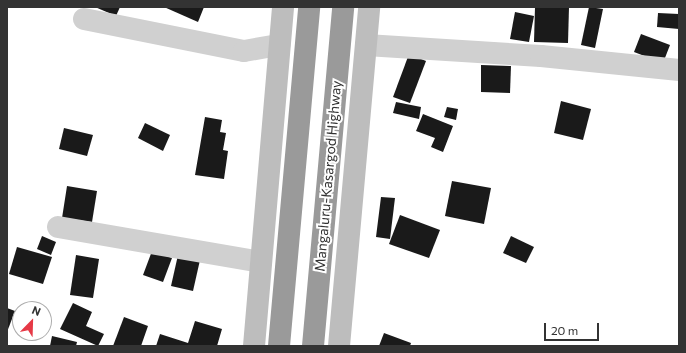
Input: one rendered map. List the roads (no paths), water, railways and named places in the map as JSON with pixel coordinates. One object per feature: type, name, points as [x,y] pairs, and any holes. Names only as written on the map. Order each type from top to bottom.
[{"type":"highway","points":[[279,346],[309,7]]},
{"type":"highway","name":"Mangaluru-Kasargod Highway","points":[[313,346],[343,7]]},
{"type":"street","points":[[254,346],[283,7]]},
{"type":"street","points":[[339,346],[369,7]]},
{"type":"street","points":[[84,19],[244,51],[279,45]]},
{"type":"street","points":[[366,45],[541,56],[679,70]]},
{"type":"street","points":[[58,227],[261,262]]}]
